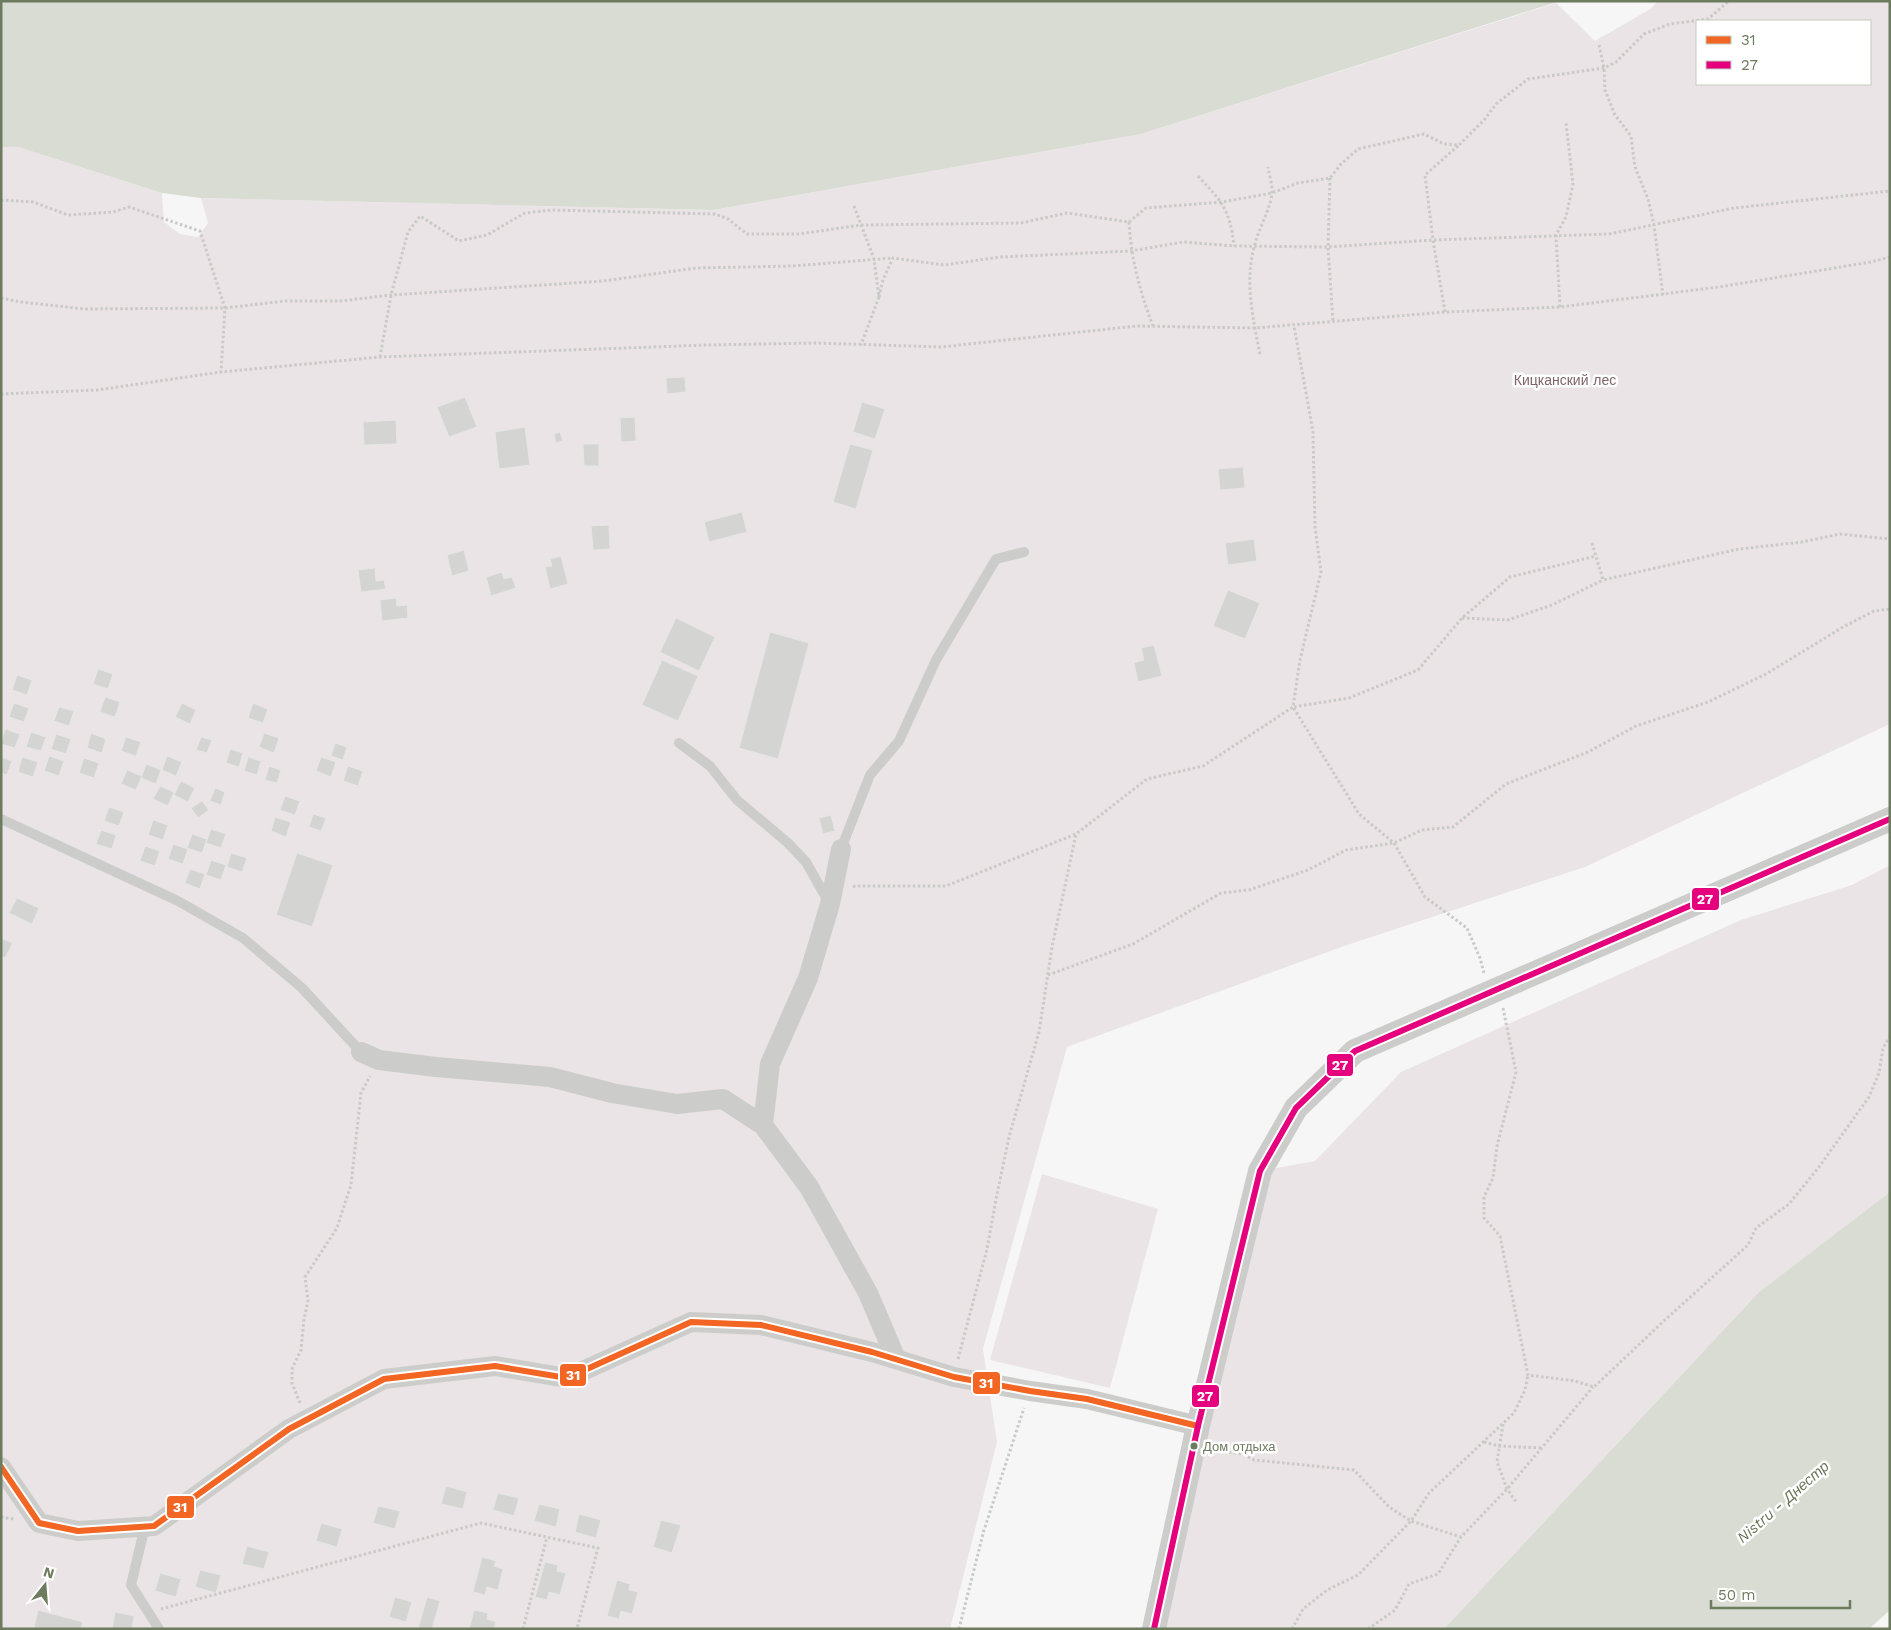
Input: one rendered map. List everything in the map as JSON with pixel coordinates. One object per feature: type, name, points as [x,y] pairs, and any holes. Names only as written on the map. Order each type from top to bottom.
[{"type":"street","points":[[1154,1629],[1196,1436],[1260,1171],[1296,1108],[1355,1051],[1890,819]]},
{"type":"street","points":[[763,1125],[770,1064],[808,978],[830,904],[841,850]]},
{"type":"street","points":[[370,1056],[436,1067],[550,1077],[612,1093],[677,1104],[723,1099],[763,1125],[809,1187],[868,1293],[896,1359]]},
{"type":"street","points":[[1,1466],[40,1524],[78,1531],[154,1526],[289,1429],[384,1379],[495,1366],[567,1378],[691,1322],[761,1325],[896,1359],[954,1377],[1087,1399],[1196,1436]]},
{"type":"lane","points":[[841,850],[870,775],[898,740],[936,660],[996,559],[1024,552]]},
{"type":"lane","points":[[679,743],[710,766],[738,800],[788,842],[806,862],[830,904]]},
{"type":"lane","points":[[1,819],[178,901],[243,938],[302,988],[370,1056]]},
{"type":"lane","points":[[145,1526],[131,1585],[159,1629]]},
{"type":"path","points":[[1700,20],[1708,19],[1729,1]]},
{"type":"path","points":[[1445,312],[1425,176],[1484,120],[1496,104],[1528,79],[1604,68],[1616,62],[1644,34],[1670,24],[1696,21]]},
{"type":"path","points":[[1599,46],[1604,68],[1605,90],[1615,114],[1631,136],[1635,167],[1648,199],[1654,225],[1662,295]]},
{"type":"path","points":[[1560,307],[1556,235],[1566,217],[1573,184],[1566,122]]},
{"type":"path","points":[[1333,322],[1328,247],[1330,178],[1341,164],[1358,149],[1424,134],[1444,144],[1458,145]]},
{"type":"path","points":[[1260,354],[1254,328],[1249,283],[1254,245],[1263,224],[1272,193],[1268,167]]},
{"type":"path","points":[[1198,176],[1222,202],[1232,225],[1234,246]]},
{"type":"path","points":[[380,357],[391,295],[408,232],[420,216],[459,241],[487,235],[525,213],[552,210],[715,214],[728,219],[747,234],[799,234],[861,225],[1021,223],[1067,213],[1129,222],[1146,208],[1222,202],[1272,193],[1298,183],[1330,178]]},
{"type":"path","points":[[1,298],[85,309],[226,308],[285,301],[341,301],[391,295],[602,281],[696,268],[793,266],[894,258],[944,265],[1000,257],[1131,251],[1183,242],[1234,246],[1328,247],[1433,240],[1608,234],[1734,208],[1890,190]]},
{"type":"path","points":[[1,200],[33,202],[68,215],[113,212],[130,207],[200,231],[226,308],[222,372]]},
{"type":"path","points":[[854,206],[874,259],[879,297]]},
{"type":"path","points":[[1129,222],[1131,251],[1143,300],[1154,326]]},
{"type":"path","points":[[1,394],[97,390],[222,372],[380,357],[816,343],[942,347],[1136,326],[1254,328],[1445,312],[1560,307],[1747,283],[1871,262],[1890,257]]},
{"type":"path","points":[[861,345],[879,297],[883,280],[894,258]]},
{"type":"path","points":[[1292,1629],[1304,1609],[1327,1590],[1358,1575],[1412,1521],[1429,1493],[1514,1413],[1525,1390],[1528,1375],[1500,1236],[1484,1218],[1484,1197],[1493,1178],[1497,1146],[1516,1072],[1502,1006],[1490,993],[1480,958],[1467,928],[1425,897],[1394,843],[1359,814],[1293,707],[1300,660],[1321,572],[1316,527],[1313,432],[1294,326]]},
{"type":"path","points":[[1462,618],[1508,620],[1552,605],[1603,580],[1739,549],[1802,542],[1840,534],[1890,539]]},
{"type":"path","points":[[1592,542],[1603,580]]},
{"type":"path","points":[[830,904],[855,886],[946,886],[1076,834],[1147,779],[1203,766],[1293,707],[1350,698],[1418,670],[1462,618],[1510,577],[1596,556]]},
{"type":"path","points":[[1048,975],[1133,944],[1221,893],[1249,890],[1308,870],[1346,850],[1394,843],[1422,830],[1453,827],[1506,784],[1588,752],[1636,726],[1708,702],[1766,674],[1843,626],[1874,611],[1890,609]]},
{"type":"path","points":[[954,1377],[987,1249],[1009,1137],[1039,1032],[1048,975],[1076,834]]},
{"type":"path","points":[[1368,1629],[1395,1610],[1409,1584],[1438,1574],[1462,1538],[1507,1490],[1543,1448],[1567,1416],[1594,1387],[1748,1245],[1756,1228],[1789,1204],[1819,1167],[1869,1097],[1879,1074],[1882,1048],[1890,1036]]},
{"type":"path","points":[[306,1420],[292,1383],[292,1369],[302,1350],[304,1320],[308,1301],[305,1277],[337,1228],[351,1185],[361,1093],[370,1056]]},
{"type":"path","points":[[1528,1375],[1575,1381],[1594,1387]]},
{"type":"path","points":[[959,1629],[984,1530],[1030,1391]]},
{"type":"path","points":[[1503,1424],[1498,1446],[1497,1462],[1507,1490],[1517,1503]]},
{"type":"path","points":[[1196,1436],[1244,1454],[1254,1460],[1354,1470],[1389,1507],[1412,1521],[1462,1538]]},
{"type":"path","points":[[1484,1442],[1498,1446],[1543,1448]]},
{"type":"path","points":[[148,1613],[481,1523],[598,1548],[577,1629]]},
{"type":"path","points":[[523,1629],[547,1537]]},
{"type":"green space","name":"Кицканский лес","points":[[1657,1],[1890,1],[1890,724],[1585,867],[1344,946],[1067,1047],[983,1349],[997,1442],[950,1629],[1,1629],[1,147],[18,147],[162,193],[164,222],[180,234],[198,237],[208,223],[201,198],[713,210],[1141,134],[1556,3],[1595,41],[1652,8]]},
{"type":"green space","points":[[1890,865],[1890,1192],[1759,1292],[1444,1629],[1154,1629],[1260,1171],[1315,1161],[1401,1072],[1741,920],[1852,885]]},
{"type":"green space","points":[[1042,1174],[1158,1209],[1110,1388],[990,1360]]},
{"type":"water","points":[[1,1],[1560,1],[1141,134],[713,210],[201,198],[162,193],[18,147],[1,147]]},
{"type":"water","name":"Nistru - Днестр","points":[[1890,1192],[1890,1610],[1869,1629],[1444,1629],[1759,1292]]},
{"type":"building","points":[[685,377],[686,392],[667,394],[666,378]]},
{"type":"building","points":[[465,397],[477,427],[449,437],[437,407]]},
{"type":"building","points":[[862,402],[885,409],[875,439],[853,432]]},
{"type":"building","points":[[635,417],[636,441],[621,442],[620,418]]},
{"type":"building","points":[[396,420],[397,444],[364,445],[363,422]]},
{"type":"building","points":[[525,427],[530,465],[499,469],[495,432]]},
{"type":"building","points":[[560,432],[563,441],[556,443],[554,434]]},
{"type":"building","points":[[583,444],[599,444],[599,466],[584,466]]},
{"type":"building","points":[[850,444],[873,450],[856,509],[833,502]]},
{"type":"building","points":[[1243,467],[1245,488],[1220,490],[1218,469]]},
{"type":"building","points":[[742,512],[747,532],[709,542],[704,522]]},
{"type":"building","points":[[609,525],[610,549],[593,550],[591,526]]},
{"type":"building","points":[[1254,539],[1257,561],[1228,565],[1225,543]]},
{"type":"building","points":[[464,550],[469,571],[452,576],[447,555]]},
{"type":"building","points":[[561,556],[568,584],[550,589],[545,567],[552,566],[550,559]]},
{"type":"building","points":[[375,568],[376,581],[384,580],[386,589],[361,592],[358,570]]},
{"type":"building","points":[[502,572],[504,579],[512,577],[516,588],[491,596],[486,577]]},
{"type":"building","points":[[1228,590],[1260,603],[1245,639],[1213,626]]},
{"type":"building","points":[[396,598],[397,606],[407,605],[408,618],[382,621],[380,600]]},
{"type":"building","points":[[676,618],[715,637],[699,671],[660,652]]},
{"type":"building","points":[[770,632],[809,643],[778,759],[739,748]]},
{"type":"building","points":[[1154,645],[1162,676],[1138,682],[1134,663],[1144,660],[1141,648]]},
{"type":"building","points":[[662,660],[698,676],[678,721],[642,705]]},
{"type":"building","points":[[98,669],[113,674],[108,689],[93,684]]},
{"type":"building","points":[[17,675],[32,680],[27,695],[12,690]]},
{"type":"building","points":[[105,697],[120,702],[115,717],[100,712]]},
{"type":"building","points":[[14,703],[29,708],[24,722],[9,717]]},
{"type":"building","points":[[182,703],[196,710],[190,724],[175,717]]},
{"type":"building","points":[[253,703],[268,709],[263,723],[248,718]]},
{"type":"building","points":[[59,707],[74,711],[69,726],[54,721]]},
{"type":"building","points":[[5,729],[20,734],[15,748],[1,744]]},
{"type":"building","points":[[31,732],[46,737],[41,751],[26,747]]},
{"type":"building","points":[[91,733],[106,739],[102,753],[87,748]]},
{"type":"building","points":[[264,733],[279,738],[274,753],[259,747]]},
{"type":"building","points":[[56,734],[71,739],[66,754],[51,749]]},
{"type":"building","points":[[126,737],[141,742],[136,756],[121,751]]},
{"type":"building","points":[[201,737],[212,740],[207,753],[196,750]]},
{"type":"building","points":[[335,743],[347,747],[343,760],[331,756]]},
{"type":"building","points":[[230,749],[243,753],[239,767],[226,763]]},
{"type":"building","points":[[49,756],[64,761],[59,776],[44,771]]},
{"type":"building","points":[[167,756],[182,762],[176,776],[162,770]]},
{"type":"building","points":[[1,757],[12,761],[7,775],[1,773]]},
{"type":"building","points":[[22,757],[38,762],[33,777],[18,772]]},
{"type":"building","points":[[248,757],[261,761],[257,775],[244,771]]},
{"type":"building","points":[[321,757],[336,762],[331,777],[316,771]]},
{"type":"building","points":[[84,758],[99,763],[94,778],[79,773]]},
{"type":"building","points":[[146,764],[161,770],[156,784],[141,778]]},
{"type":"building","points":[[269,766],[281,770],[277,783],[265,780]]},
{"type":"building","points":[[348,766],[363,771],[358,786],[343,781]]},
{"type":"building","points":[[127,770],[142,776],[136,790],[121,784]]},
{"type":"building","points":[[181,781],[195,788],[188,802],[174,795]]},
{"type":"building","points":[[160,786],[174,792],[168,806],[153,799]]},
{"type":"building","points":[[215,788],[225,792],[221,805],[210,801]]},
{"type":"building","points":[[285,796],[300,801],[295,815],[280,810]]},
{"type":"building","points":[[202,801],[209,810],[198,818],[191,808]]},
{"type":"building","points":[[109,807],[124,812],[119,826],[104,821]]},
{"type":"building","points":[[313,814],[326,818],[321,831],[309,827]]},
{"type":"building","points":[[831,815],[835,831],[823,834],[819,818]]},
{"type":"building","points":[[275,817],[291,822],[286,837],[271,831]]},
{"type":"building","points":[[153,820],[168,825],[163,840],[148,835]]},
{"type":"building","points":[[211,829],[226,834],[221,848],[206,843]]},
{"type":"building","points":[[101,830],[116,835],[112,849],[96,844]]},
{"type":"building","points":[[192,834],[207,839],[202,853],[187,848]]},
{"type":"building","points":[[173,844],[188,849],[183,864],[168,859]]},
{"type":"building","points":[[145,846],[160,851],[155,866],[140,861]]},
{"type":"building","points":[[231,853],[247,858],[242,872],[227,867]]},
{"type":"building","points":[[297,853],[333,865],[312,927],[276,915]]},
{"type":"building","points":[[211,860],[226,865],[221,880],[206,875]]},
{"type":"building","points":[[190,869],[205,874],[200,889],[185,883]]},
{"type":"building","points":[[17,898],[39,908],[32,924],[9,913]]},
{"type":"building","points":[[1,938],[13,943],[5,958],[1,956]]},
{"type":"building","points":[[446,1486],[467,1492],[463,1509],[441,1504]]},
{"type":"building","points":[[498,1493],[519,1498],[514,1516],[493,1510]]},
{"type":"building","points":[[539,1504],[560,1509],[556,1527],[534,1521]]},
{"type":"building","points":[[378,1506],[400,1511],[395,1529],[373,1523]]},
{"type":"building","points":[[579,1514],[601,1520],[596,1538],[575,1532]]},
{"type":"building","points":[[661,1520],[681,1525],[672,1553],[653,1547]]},
{"type":"building","points":[[321,1523],[342,1529],[337,1547],[316,1541]]},
{"type":"building","points":[[247,1546],[269,1552],[264,1569],[242,1564]]},
{"type":"building","points":[[482,1557],[496,1561],[494,1566],[503,1569],[498,1590],[487,1587],[485,1595],[473,1592]]},
{"type":"building","points":[[545,1562],[558,1565],[557,1571],[566,1573],[560,1595],[549,1592],[547,1600],[535,1597]]},
{"type":"building","points":[[200,1570],[221,1575],[216,1593],[195,1587]]},
{"type":"building","points":[[160,1573],[181,1579],[176,1597],[155,1591]]},
{"type":"building","points":[[617,1580],[630,1584],[629,1590],[638,1592],[632,1614],[621,1611],[619,1619],[607,1616]]},
{"type":"building","points":[[395,1597],[412,1602],[406,1622],[389,1617]]},
{"type":"building","points":[[427,1597],[440,1601],[432,1629],[418,1629]]},
{"type":"building","points":[[38,1610],[83,1622],[81,1629],[41,1629],[34,1627]]},
{"type":"building","points":[[474,1610],[488,1613],[487,1619],[496,1622],[494,1629],[469,1629]]},
{"type":"building","points":[[115,1612],[134,1616],[132,1629],[112,1629]]},
{"type":"transit line","name":"27","points":[[1154,1629],[1198,1426],[1260,1171],[1296,1108],[1355,1051],[1890,819]]},
{"type":"transit line","name":"31","points":[[1,1467],[39,1523],[78,1531],[154,1526],[289,1429],[384,1379],[495,1366],[567,1378],[691,1322],[761,1325],[872,1352],[954,1377],[1087,1399],[1198,1426]]},
{"type":"place","name":"Дом отдыха","points":[[1194,1446]]}]
